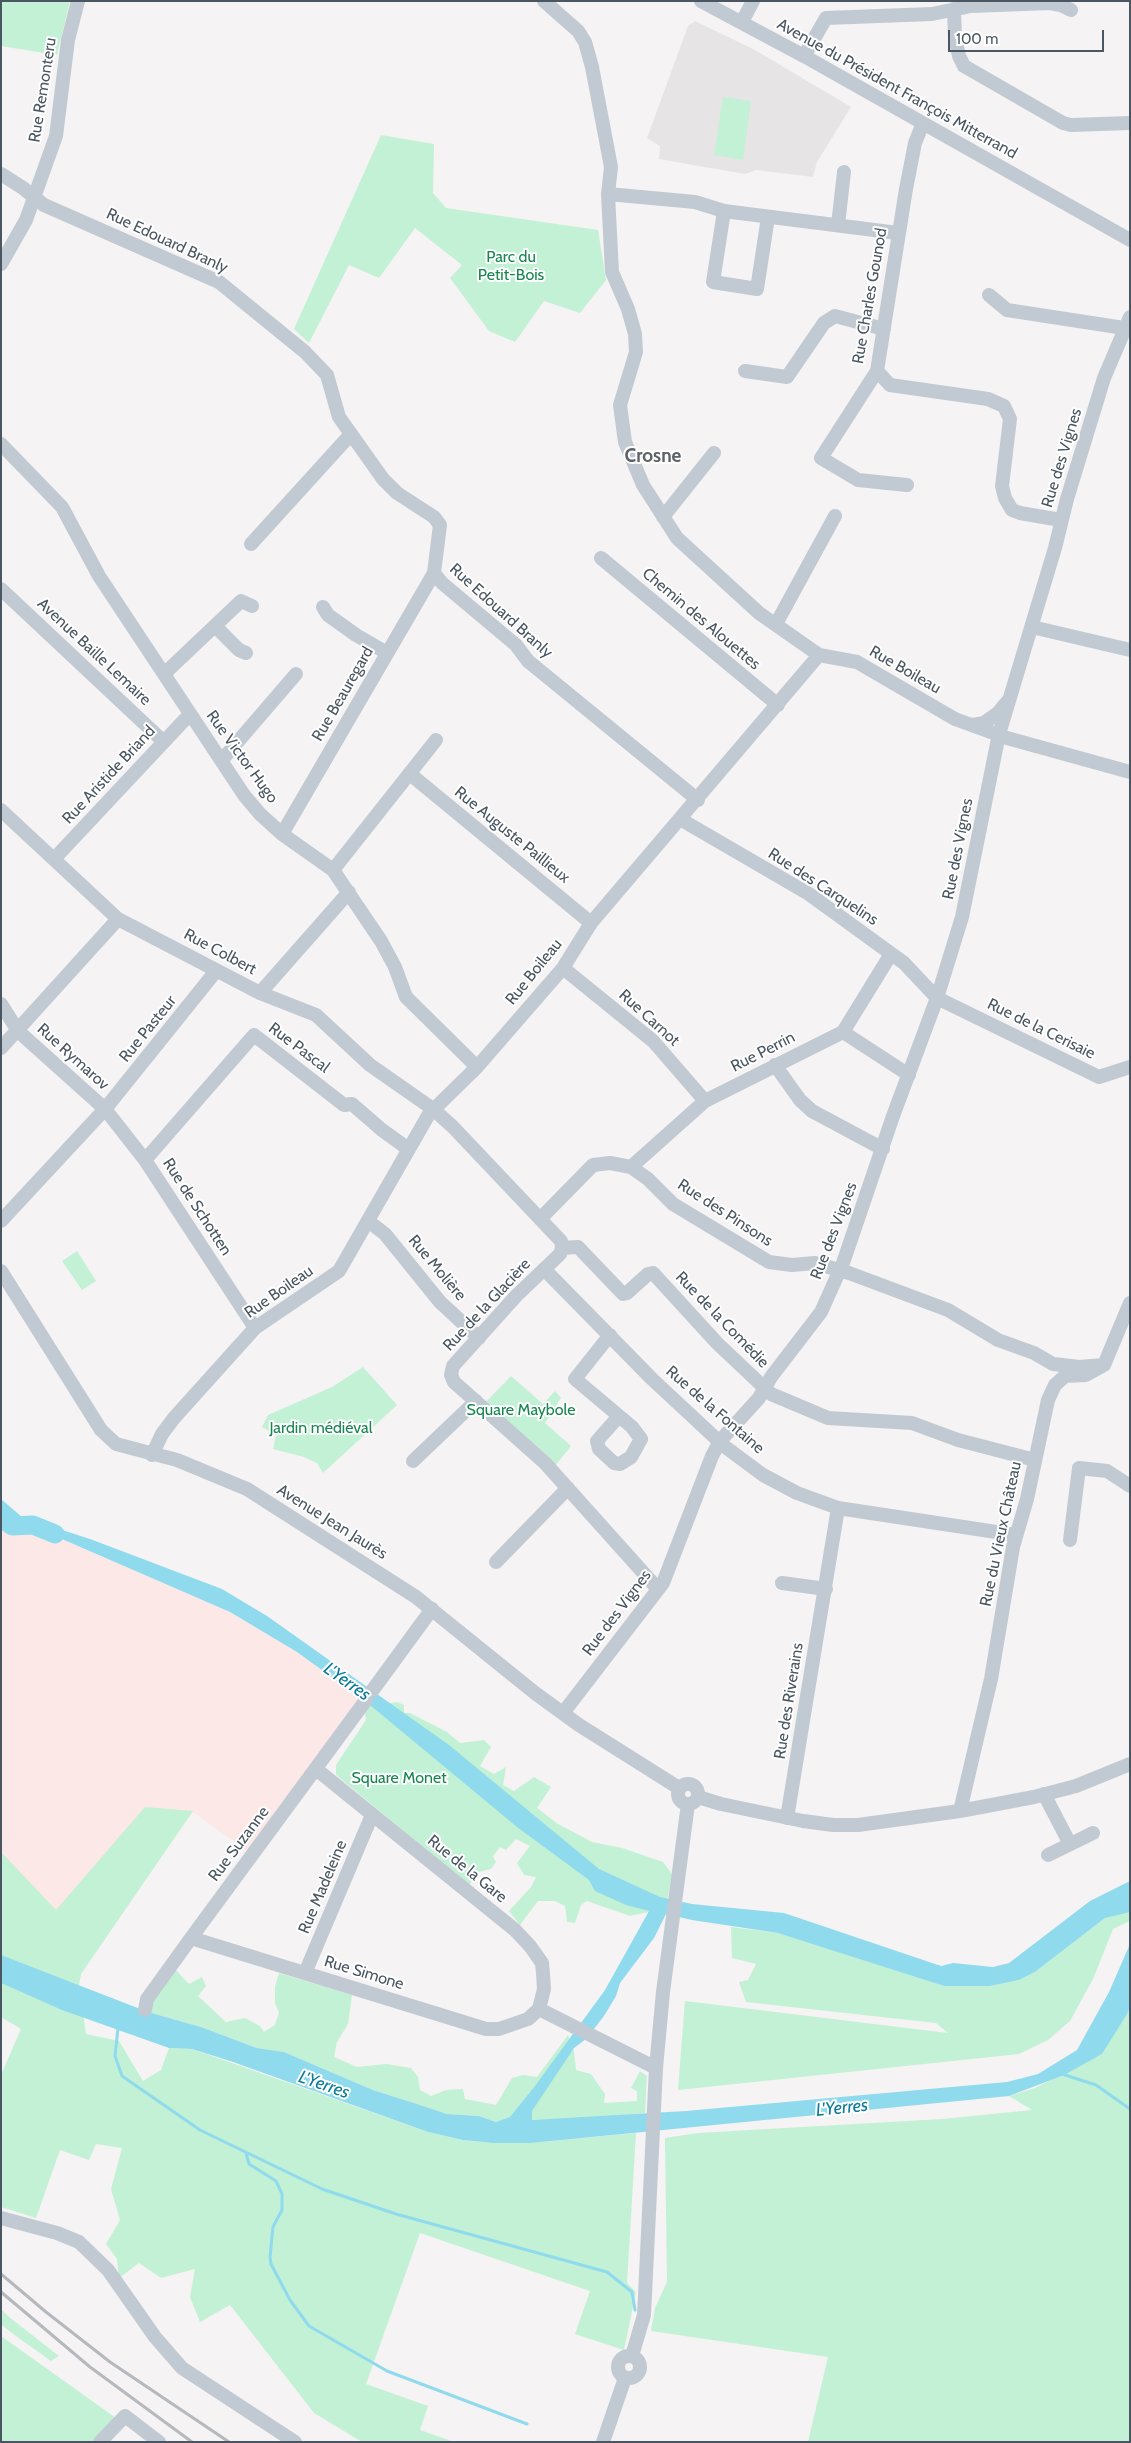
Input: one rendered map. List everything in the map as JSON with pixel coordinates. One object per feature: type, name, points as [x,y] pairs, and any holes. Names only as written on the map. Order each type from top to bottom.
[{"type":"street","name":"Rue Remonteru","points":[[1,264],[18,236],[35,198],[56,136],[68,40],[78,1]]},
{"type":"street","points":[[544,1],[578,31],[585,42],[592,67],[611,167],[608,194],[612,272],[628,309],[635,334],[636,352],[620,405],[625,442],[643,485],[677,538],[758,613],[820,655]]},
{"type":"street","name":"Avenue du Président François Mitterrand","points":[[701,1],[804,56],[1130,240]]},
{"type":"street","points":[[742,22],[752,1]]},
{"type":"street","points":[[804,56],[826,18],[932,14],[971,6],[1050,3],[1061,5],[1071,10]]},
{"type":"street","points":[[954,9],[957,47],[964,66],[1063,123],[1071,125],[1130,123]]},
{"type":"street","name":"Rue Charles Gounod","points":[[907,485],[858,480],[820,458],[877,370],[914,144],[922,123]]},
{"type":"street","points":[[838,225],[844,172]]},
{"type":"street","name":"Rue Edouard Branly","points":[[1,174],[44,205],[219,282],[305,352],[327,375],[339,417],[383,479],[397,493],[434,517],[440,525],[434,572],[442,583],[516,646],[528,661],[698,800]]},
{"type":"street","points":[[608,194],[695,202],[724,211],[898,233]]},
{"type":"street","name":"Avenue du Président François Mitterrand","points":[[1076,209],[1130,228]]},
{"type":"street","points":[[724,211],[713,282],[757,289],[768,217]]},
{"type":"street","points":[[989,295],[1006,310],[1127,323]]},
{"type":"street","points":[[745,371],[787,377],[824,323],[835,316],[884,329]]},
{"type":"street","name":"Rue des Vignes","points":[[563,1713],[666,1577],[712,1456],[720,1441],[759,1398],[771,1377],[821,1312],[839,1270],[858,1222],[882,1149],[937,998],[962,917],[999,734],[1104,378],[1127,323]]},
{"type":"street","points":[[877,370],[890,385],[988,399],[1004,406],[1010,419],[1002,486],[1005,498],[1012,510],[1061,520]]},
{"type":"street","points":[[251,544],[352,434]]},
{"type":"street","name":"Rue Victor Hugo","points":[[1,444],[62,507],[99,576],[244,795],[260,814],[282,834],[333,870],[381,941],[395,967],[406,997],[478,1067]]},
{"type":"street","points":[[663,517],[714,453]]},
{"type":"street","points":[[776,624],[835,516]]},
{"type":"street","name":"Chemin des Alouettes","points":[[602,558],[778,705]]},
{"type":"street","name":"Rue Beauregard","points":[[282,834],[434,572]]},
{"type":"street","name":"Avenue Baille Lemaire","points":[[1,589],[164,742]]},
{"type":"street","points":[[164,674],[241,601],[252,606]]},
{"type":"street","points":[[323,607],[328,615],[356,635],[387,653]]},
{"type":"street","points":[[215,626],[239,650],[246,653]]},
{"type":"street","points":[[1032,627],[1130,650]]},
{"type":"street","name":"Rue Boileau","points":[[152,1455],[162,1434],[174,1418],[255,1328],[339,1272],[407,1148],[433,1109],[478,1067],[563,968],[592,923],[820,655],[857,662],[955,719],[1007,738],[1130,772]]},
{"type":"street","points":[[222,760],[296,674]]},
{"type":"street","name":"Rue des Vignes","points":[[973,725],[984,722],[998,713],[1009,699]]},
{"type":"street","name":"Rue Aristide Briand","points":[[54,859],[190,714]]},
{"type":"street","points":[[333,870],[436,740]]},
{"type":"street","name":"Rue Auguste Paillieux","points":[[410,774],[592,923]]},
{"type":"street","name":"Rue Colbert","points":[[1,810],[118,919],[260,993],[316,1016],[370,1065],[433,1109]]},
{"type":"street","name":"Rue des Carquelins","points":[[680,819],[809,894],[891,954],[937,998]]},
{"type":"street","points":[[260,993],[349,892]]},
{"type":"street","points":[[1,1048],[118,919]]},
{"type":"street","points":[[891,954],[842,1032],[909,1075]]},
{"type":"street","name":"Rue Carnot","points":[[563,968],[653,1041],[705,1101]]},
{"type":"street","name":"Rue Pasteur","points":[[1,1221],[105,1109],[216,971]]},
{"type":"street","name":"Rue de la Cerisaie","points":[[937,998],[1099,1078],[1130,1067]]},
{"type":"street","name":"Rue Rymarov","points":[[1,1004],[18,1031],[105,1109]]},
{"type":"street","name":"Rue Perrin","points":[[632,1166],[705,1101],[842,1032]]},
{"type":"street","name":"Rue Pascal","points":[[145,1160],[254,1035],[344,1105],[352,1104],[382,1130],[407,1148]]},
{"type":"street","points":[[775,1065],[800,1100],[812,1111],[882,1149]]},
{"type":"street","name":"Rue de Schotten","points":[[105,1109],[145,1160],[255,1328]]},
{"type":"street","points":[[433,1109],[454,1127],[540,1219],[560,1241],[562,1248]]},
{"type":"street","points":[[540,1219],[593,1165],[610,1162],[632,1166]]},
{"type":"street","name":"Rue des Pinsons","points":[[632,1166],[673,1204],[769,1262],[792,1265],[815,1263],[839,1270],[948,1310],[998,1340],[1034,1353],[1053,1364],[1080,1367],[1104,1365]]},
{"type":"street","name":"Rue Molière","points":[[368,1221],[385,1234],[440,1302],[479,1338]]},
{"type":"street","name":"Rue de la Comédie","points":[[562,1248],[578,1247],[624,1294],[648,1274],[653,1273],[717,1343],[765,1388]]},
{"type":"street","name":"Rue de la Glacière","points":[[562,1248],[560,1254],[516,1296],[453,1366],[451,1375],[454,1382],[545,1463],[657,1588]]},
{"type":"street","name":"Rue de la Fontaine","points":[[544,1269],[652,1378],[720,1441],[763,1475],[797,1493],[838,1508],[1016,1535]]},
{"type":"street","name":"Avenue Jean Jaurès","points":[[1,1271],[101,1430],[116,1444],[196,1467],[247,1489],[432,1609],[535,1693],[579,1725],[679,1788],[684,1784],[694,1785],[698,1791],[693,1801]]},
{"type":"street","points":[[1104,1365],[1130,1303]]},
{"type":"street","points":[[610,1335],[575,1379],[620,1416]]},
{"type":"street","name":"Rue du Vieux Château","points":[[960,1811],[991,1679],[1016,1535],[1048,1400],[1055,1385],[1065,1376],[1086,1375],[1104,1365]]},
{"type":"street","points":[[765,1388],[771,1394],[828,1418],[912,1423],[958,1440],[1035,1460]]},
{"type":"street","points":[[413,1461],[476,1401]]},
{"type":"street","points":[[1070,1540],[1079,1468],[1107,1471],[1130,1486]]},
{"type":"street","points":[[496,1562],[568,1488]]},
{"type":"street","name":"Rue des Riverains","points":[[787,1818],[838,1508]]},
{"type":"street","points":[[782,1583],[826,1589]]},
{"type":"street","name":"Rue Suzanne","points":[[145,2010],[147,1999],[190,1938],[432,1609]]},
{"type":"street","points":[[603,2442],[625,2378],[633,2378],[640,2368],[639,2361],[632,2356],[644,2315],[653,2166],[656,2068],[663,1992],[693,1801],[721,1804],[787,1818],[833,1825],[858,1825],[960,1811],[1044,1794],[1076,1786],[1130,1764]]},
{"type":"street","name":"Rue de la Gare","points":[[316,1769],[515,1930],[530,1946],[542,1963],[544,1990],[539,2008]]},
{"type":"street","points":[[1044,1794],[1070,1844]]},
{"type":"street","name":"Rue Madeleine","points":[[305,1973],[372,1815]]},
{"type":"street","points":[[1048,1855],[1092,1833]]},
{"type":"street","name":"Rue Simone","points":[[190,1938],[486,2029],[499,2029],[528,2019],[539,2008]]},
{"type":"street","points":[[539,2008],[656,2068]]},
{"type":"street","points":[[1,2218],[57,2232],[79,2242],[108,2270],[154,2337],[182,2368],[295,2442]]},
{"type":"street","points":[[100,2442],[125,2416],[159,2442]]},
{"type":"shaded area","points":[[695,21],[755,50],[851,107],[817,162],[813,177],[756,170],[745,174],[659,159],[660,146],[647,138],[688,26]]},
{"type":"shaded area","points":[[25,1523],[230,1612],[297,1652],[359,1697],[247,1851],[193,1812],[67,1974],[1,1954],[1,1525],[12,1530]]},
{"type":"green space","points":[[1,1],[70,1],[57,55],[1,46]]},
{"type":"green space","points":[[723,97],[751,101],[743,160],[714,155]]},
{"type":"green space","name":"Parc du Petit-Bois","points":[[381,135],[434,144],[433,193],[446,208],[598,230],[606,280],[580,313],[544,301],[515,342],[489,331],[450,278],[462,265],[415,228],[379,278],[349,265],[309,343],[294,329]]},
{"type":"green space","points":[[77,1251],[96,1281],[82,1290],[62,1261]]},
{"type":"green space","name":"Jardin médiéval","points":[[363,1367],[397,1405],[323,1473],[317,1463],[304,1457],[273,1449],[276,1435],[262,1427],[268,1415],[332,1387]]},
{"type":"green space","name":"Square Maybole","points":[[511,1376],[543,1404],[555,1391],[561,1398],[545,1423],[571,1446],[555,1466],[485,1403]]},
{"type":"green space","name":"Square Monet","points":[[368,1701],[385,1704],[397,1702],[404,1705],[404,1713],[410,1713],[447,1732],[460,1743],[484,1740],[491,1747],[480,1766],[494,1774],[506,1767],[503,1785],[514,1791],[534,1777],[551,1787],[537,1808],[558,1824],[592,1842],[622,1848],[663,1862],[672,1874],[667,1902],[657,1910],[630,1916],[587,1901],[581,1905],[575,1923],[567,1922],[565,1906],[555,1901],[538,1901],[520,1925],[509,1911],[531,1887],[536,1877],[524,1875],[517,1863],[530,1846],[516,1839],[506,1850],[500,1847],[493,1856],[496,1862],[491,1869],[479,1872],[468,1887],[444,1864],[336,1775],[336,1765],[366,1720],[365,1714],[360,1710]]},
{"type":"green space","points":[[145,1807],[193,1811],[81,1974],[79,1985],[86,2034],[119,2041],[143,2081],[161,2070],[169,2048],[192,2049],[428,2132],[463,2140],[493,2143],[531,2143],[636,2133],[627,2283],[636,2292],[624,2350],[575,2334],[590,2291],[420,2233],[366,2384],[428,2406],[420,2430],[454,2442],[362,2442],[314,2413],[230,2305],[200,2322],[190,2297],[195,2269],[161,2278],[139,2263],[119,2278],[117,2259],[106,2244],[120,2220],[111,2189],[122,2148],[96,2144],[89,2160],[60,2150],[36,2218],[1,2207],[1,2075],[21,2029],[1,2017],[1,1852],[56,1910]]},
{"type":"green space","points":[[1122,1912],[1130,1912],[1130,1921],[1113,1929],[1093,1979],[1070,2021],[1048,2040],[1019,2054],[678,2090],[685,2001],[948,2033],[936,2023],[746,2002],[739,1982],[748,1980],[756,1964],[732,1958],[731,1927],[778,1933],[944,1986],[990,1986],[1019,1980],[1035,1972],[1105,1918]]},
{"type":"green space","points":[[174,1968],[189,1984],[202,1977],[206,1986],[198,1996],[226,2022],[245,2018],[260,2026],[264,2032],[275,2025],[279,2012],[275,2004],[275,1987],[279,1973],[352,1995],[348,2024],[337,2042],[334,2057],[357,2067],[386,2064],[411,2068],[418,2077],[420,2090],[431,2096],[446,2090],[463,2089],[465,2099],[496,2105],[512,2078],[523,2075],[537,2077],[568,2035],[574,2051],[576,2070],[591,2074],[605,2094],[604,2103],[637,2101],[637,2091],[631,2088],[640,2071],[647,2076],[645,2113],[583,2119],[532,2120],[510,2118],[496,2122],[479,2116],[447,2114],[373,2090],[284,2052],[257,2048],[201,2027],[148,2012],[162,1984]]},
{"type":"green space","points":[[1130,2007],[1130,2442],[808,2442],[828,2357],[651,2331],[655,2308],[667,2282],[665,2138],[698,2133],[942,2119],[1032,2110],[1009,2096],[1035,2088],[1102,2054]]},
{"type":"green space","points":[[1,2309],[59,2356],[51,2361],[9,2331],[1,2324]]},
{"type":"green space","points":[[1,2336],[116,2418],[92,2442],[1,2442]]},
{"type":"water","points":[[1,1499],[22,1517],[90,1539],[222,1589],[267,1616],[449,1745],[599,1869],[660,1897],[692,1904],[784,1913],[941,1966],[953,1963],[993,1967],[1009,1963],[1090,1901],[1130,1881],[1130,1912],[1105,1918],[1035,1972],[1019,1980],[990,1986],[944,1986],[778,1933],[692,1920],[666,1914],[654,1938],[620,1983],[616,1996],[604,2016],[586,2039],[574,2048],[532,2111],[532,2120],[686,2111],[1007,2082],[1038,2074],[1077,2050],[1109,1992],[1130,1944],[1130,2007],[1127,2014],[1102,2054],[1064,2075],[1009,2096],[531,2143],[493,2143],[463,2140],[428,2132],[233,2062],[192,2049],[169,2048],[62,2010],[1,1983],[1,1955],[148,2012],[201,2027],[257,2048],[284,2052],[373,2090],[447,2114],[479,2116],[496,2122],[510,2117],[605,1990],[649,1911],[626,1905],[595,1891],[589,1880],[517,1827],[364,1698],[359,1697],[297,1652],[230,1612],[25,1523],[12,1530],[1,1525]]},
{"type":"waterway","name":"L'Yerres","points":[[1,1517],[12,1526],[33,1525],[55,1534]]},
{"type":"waterway","points":[[118,2028],[115,2056],[122,2076],[200,2130],[322,2189],[396,2214],[607,2272],[632,2292],[635,2310]]},
{"type":"waterway","points":[[1062,2074],[1096,2085],[1130,2109]]},
{"type":"waterway","points":[[246,2153],[249,2164],[276,2181],[282,2194],[282,2210],[273,2227],[271,2264],[290,2300],[309,2326],[387,2371],[527,2424]]},
{"type":"railway","points":[[1,2274],[110,2362],[229,2442]]},
{"type":"railway","points":[[1,2292],[90,2367],[192,2442]]},
{"type":"district","name":"Crosne","points":[[653,456]]}]
